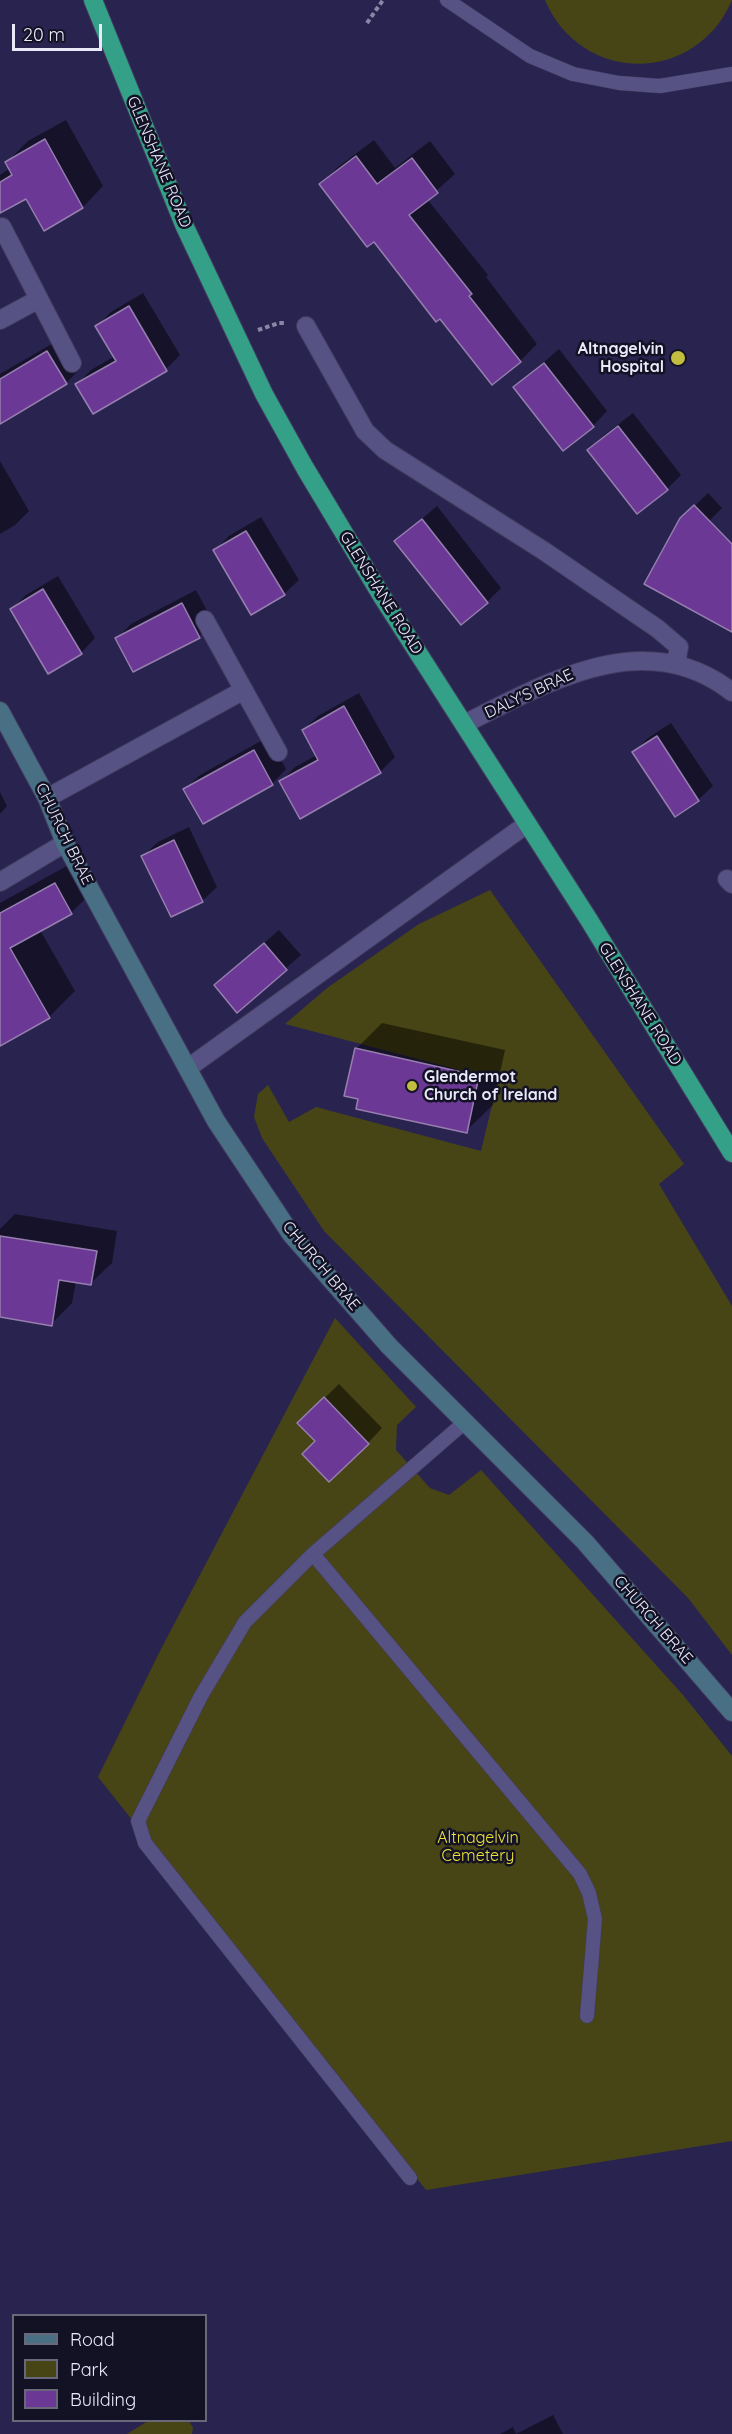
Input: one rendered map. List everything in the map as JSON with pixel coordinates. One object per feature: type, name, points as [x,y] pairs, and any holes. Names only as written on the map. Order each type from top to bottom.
[{"type":"highway","name":"GLENSHANE ROAD","points":[[93,0],[185,227],[264,394],[305,468],[383,598],[589,920],[732,1153]]},
{"type":"main road","name":"CHURCH BRAE","points":[[0,711],[47,798],[64,843],[216,1121],[291,1234],[388,1346],[585,1542],[732,1712]]},
{"type":"street","points":[[2,226],[72,363]]},
{"type":"street","points":[[0,320],[39,299]]},
{"type":"street","points":[[306,326],[365,431],[385,450],[544,551],[658,629],[679,647],[676,663]]},
{"type":"street","points":[[205,620],[278,752]]},
{"type":"street","name":"DALY'S BRAE","points":[[464,724],[540,686],[584,669],[635,661],[676,663],[719,682],[732,692]]},
{"type":"street","points":[[47,798],[244,690]]},
{"type":"street","points":[[188,1068],[527,824]]},
{"type":"street","points":[[0,882],[64,843]]},
{"type":"lane","points":[[447,0],[530,56],[573,74],[620,84],[660,86],[732,74]]},
{"type":"lane","points":[[410,2178],[145,1843],[138,1821],[201,1696],[245,1622],[313,1554],[465,1422]]},
{"type":"lane","points":[[313,1554],[580,1874],[589,1893],[595,1919],[587,2016]]},
{"type":"path","points":[[367,23],[383,0]]},
{"type":"path","points":[[237,338],[279,322],[306,326]]},
{"type":"green space","points":[[545,0],[732,0],[715,28],[693,48],[667,60],[638,64],[610,60],[584,48],[562,28]]},
{"type":"green space","points":[[490,890],[684,1164],[659,1184],[732,1306],[732,1655],[688,1598],[324,1231],[262,1138],[254,1117],[258,1094],[268,1085],[289,1122],[316,1107],[481,1151],[498,1080],[285,1024],[327,988],[419,924]]},
{"type":"green space","name":"Altnagelvin Cemetery","points":[[335,1318],[416,1407],[397,1425],[396,1450],[430,1488],[449,1495],[481,1470],[683,1695],[732,1756],[732,2141],[426,2190],[98,1777],[161,1649]]},
{"type":"green space","points":[[146,2422],[190,2422],[193,2428],[192,2434],[127,2434]]},
{"type":"building","points":[[45,139],[83,208],[44,231],[26,199],[0,213],[0,182],[12,175],[5,162]]},
{"type":"building","points":[[356,156],[377,184],[412,158],[438,193],[409,215],[472,294],[469,296],[521,362],[492,385],[440,319],[436,322],[374,242],[367,247],[319,184]]},
{"type":"building","points":[[129,306],[167,371],[93,414],[75,384],[116,361],[95,326]]},
{"type":"building","points":[[47,351],[67,384],[0,424],[0,379]]},
{"type":"building","points":[[544,363],[594,427],[563,451],[513,387]]},
{"type":"building","points":[[618,426],[668,490],[637,514],[587,450]]},
{"type":"building","points":[[694,505],[732,544],[732,632],[644,584],[680,518]]},
{"type":"building","points":[[422,519],[488,603],[461,625],[394,541]]},
{"type":"building","points":[[246,531],[285,595],[251,615],[213,550]]},
{"type":"building","points":[[43,589],[82,654],[48,674],[10,609]]},
{"type":"building","points":[[182,603],[200,638],[133,672],[115,638]]},
{"type":"building","points":[[344,706],[381,773],[300,819],[279,781],[318,760],[302,730]]},
{"type":"building","points":[[657,736],[699,801],[675,817],[632,752]]},
{"type":"building","points":[[254,750],[273,785],[203,824],[183,789]]},
{"type":"building","points":[[174,840],[203,902],[171,917],[141,856]]},
{"type":"building","points":[[55,883],[72,914],[10,948],[50,1018],[0,1046],[0,913]]},
{"type":"building","points":[[264,943],[287,970],[237,1013],[214,985]]},
{"type":"building","name":"Glendermot Church of Ireland","points":[[355,1048],[479,1076],[467,1133],[356,1109],[358,1099],[344,1096]]},
{"type":"building","points":[[0,1236],[97,1251],[91,1285],[59,1280],[52,1326],[0,1317]]},
{"type":"building","points":[[324,1397],[369,1444],[329,1482],[302,1454],[315,1441],[297,1423]]},
{"type":"place","name":"Altnagelvin Hospital","points":[[678,358]]},
{"type":"place","name":"Glendermot Church of Ireland","points":[[412,1086]]}]
